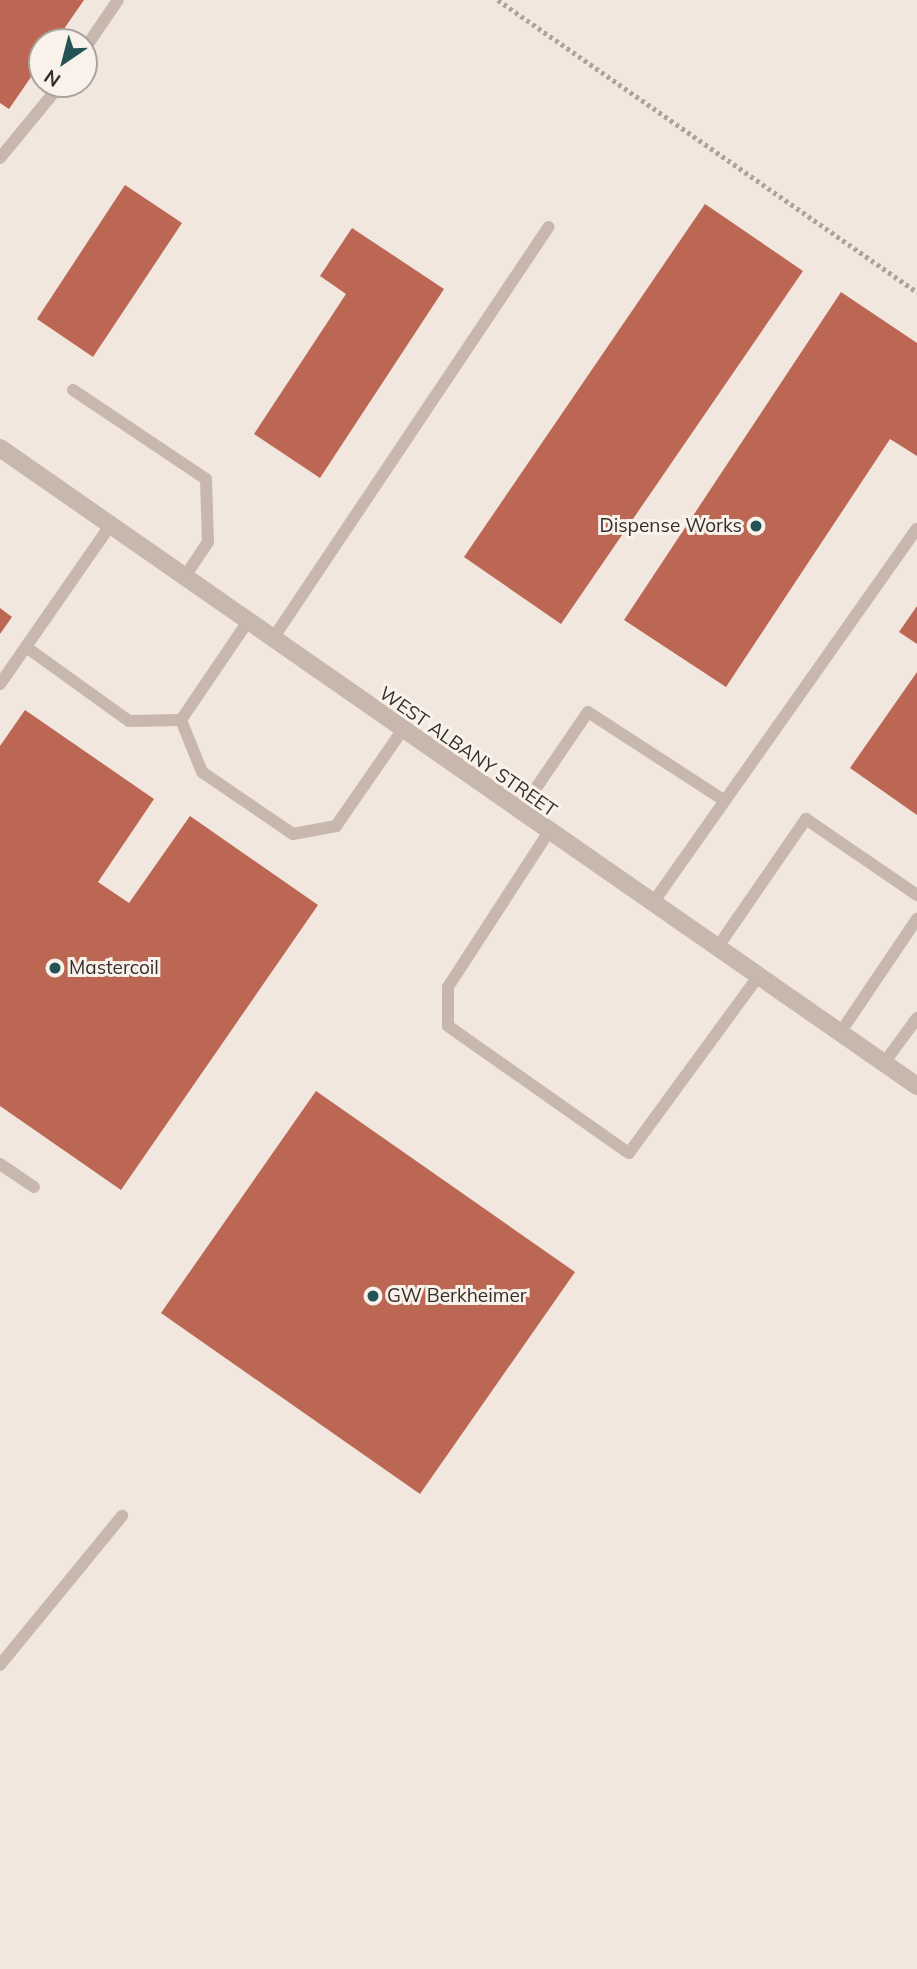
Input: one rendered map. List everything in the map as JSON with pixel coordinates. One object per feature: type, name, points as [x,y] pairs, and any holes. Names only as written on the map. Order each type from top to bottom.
[{"type":"street","name":"WEST ALBANY STREET","points":[[0,448],[401,732],[917,1086]]},
{"type":"lane","points":[[98,29],[118,0]]},
{"type":"lane","points":[[0,158],[49,98]]},
{"type":"lane","points":[[272,640],[548,227]]},
{"type":"lane","points":[[73,390],[206,479],[208,542],[184,578]]},
{"type":"lane","points":[[0,684],[110,526]]},
{"type":"lane","points":[[652,904],[917,529]]},
{"type":"lane","points":[[181,720],[247,623]]},
{"type":"lane","points":[[26,648],[130,721],[181,720]]},
{"type":"lane","points":[[519,813],[588,712],[725,801]]},
{"type":"lane","points":[[181,720],[202,772],[293,834],[336,826],[401,732]]},
{"type":"lane","points":[[717,948],[806,819],[917,895]]},
{"type":"lane","points":[[548,833],[448,987],[448,1026],[629,1153],[758,977]]},
{"type":"lane","points":[[840,1033],[917,919]]},
{"type":"lane","points":[[884,1063],[917,1018]]},
{"type":"lane","points":[[0,1164],[34,1187]]},
{"type":"lane","points":[[0,1665],[122,1516]]},
{"type":"path","points":[[498,0],[917,292]]},
{"type":"building","points":[[0,0],[84,0],[65,28],[28,28],[28,81],[9,109],[0,103]]},
{"type":"building","points":[[125,185],[182,223],[93,357],[37,319]]},
{"type":"building","points":[[705,204],[803,271],[561,624],[464,557]]},
{"type":"building","points":[[352,228],[444,289],[320,478],[254,434],[346,294],[320,276]]},
{"type":"building","points":[[841,292],[917,343],[917,456],[890,439],[726,687],[624,620]]},
{"type":"building","points":[[917,606],[917,644],[899,632]]},
{"type":"building","points":[[0,608],[12,617],[0,634]]},
{"type":"building","points":[[917,672],[917,815],[850,768]]},
{"type":"building","points":[[25,710],[154,799],[98,882],[129,903],[190,816],[318,905],[121,1190],[0,1106],[0,746]]},
{"type":"building","points":[[316,1091],[575,1272],[420,1494],[161,1313]]},
{"type":"place","name":"Dispense Works","points":[[756,526]]},
{"type":"place","name":"Mastercoil","points":[[55,968]]},
{"type":"place","name":"GW Berkheimer","points":[[373,1296]]}]
